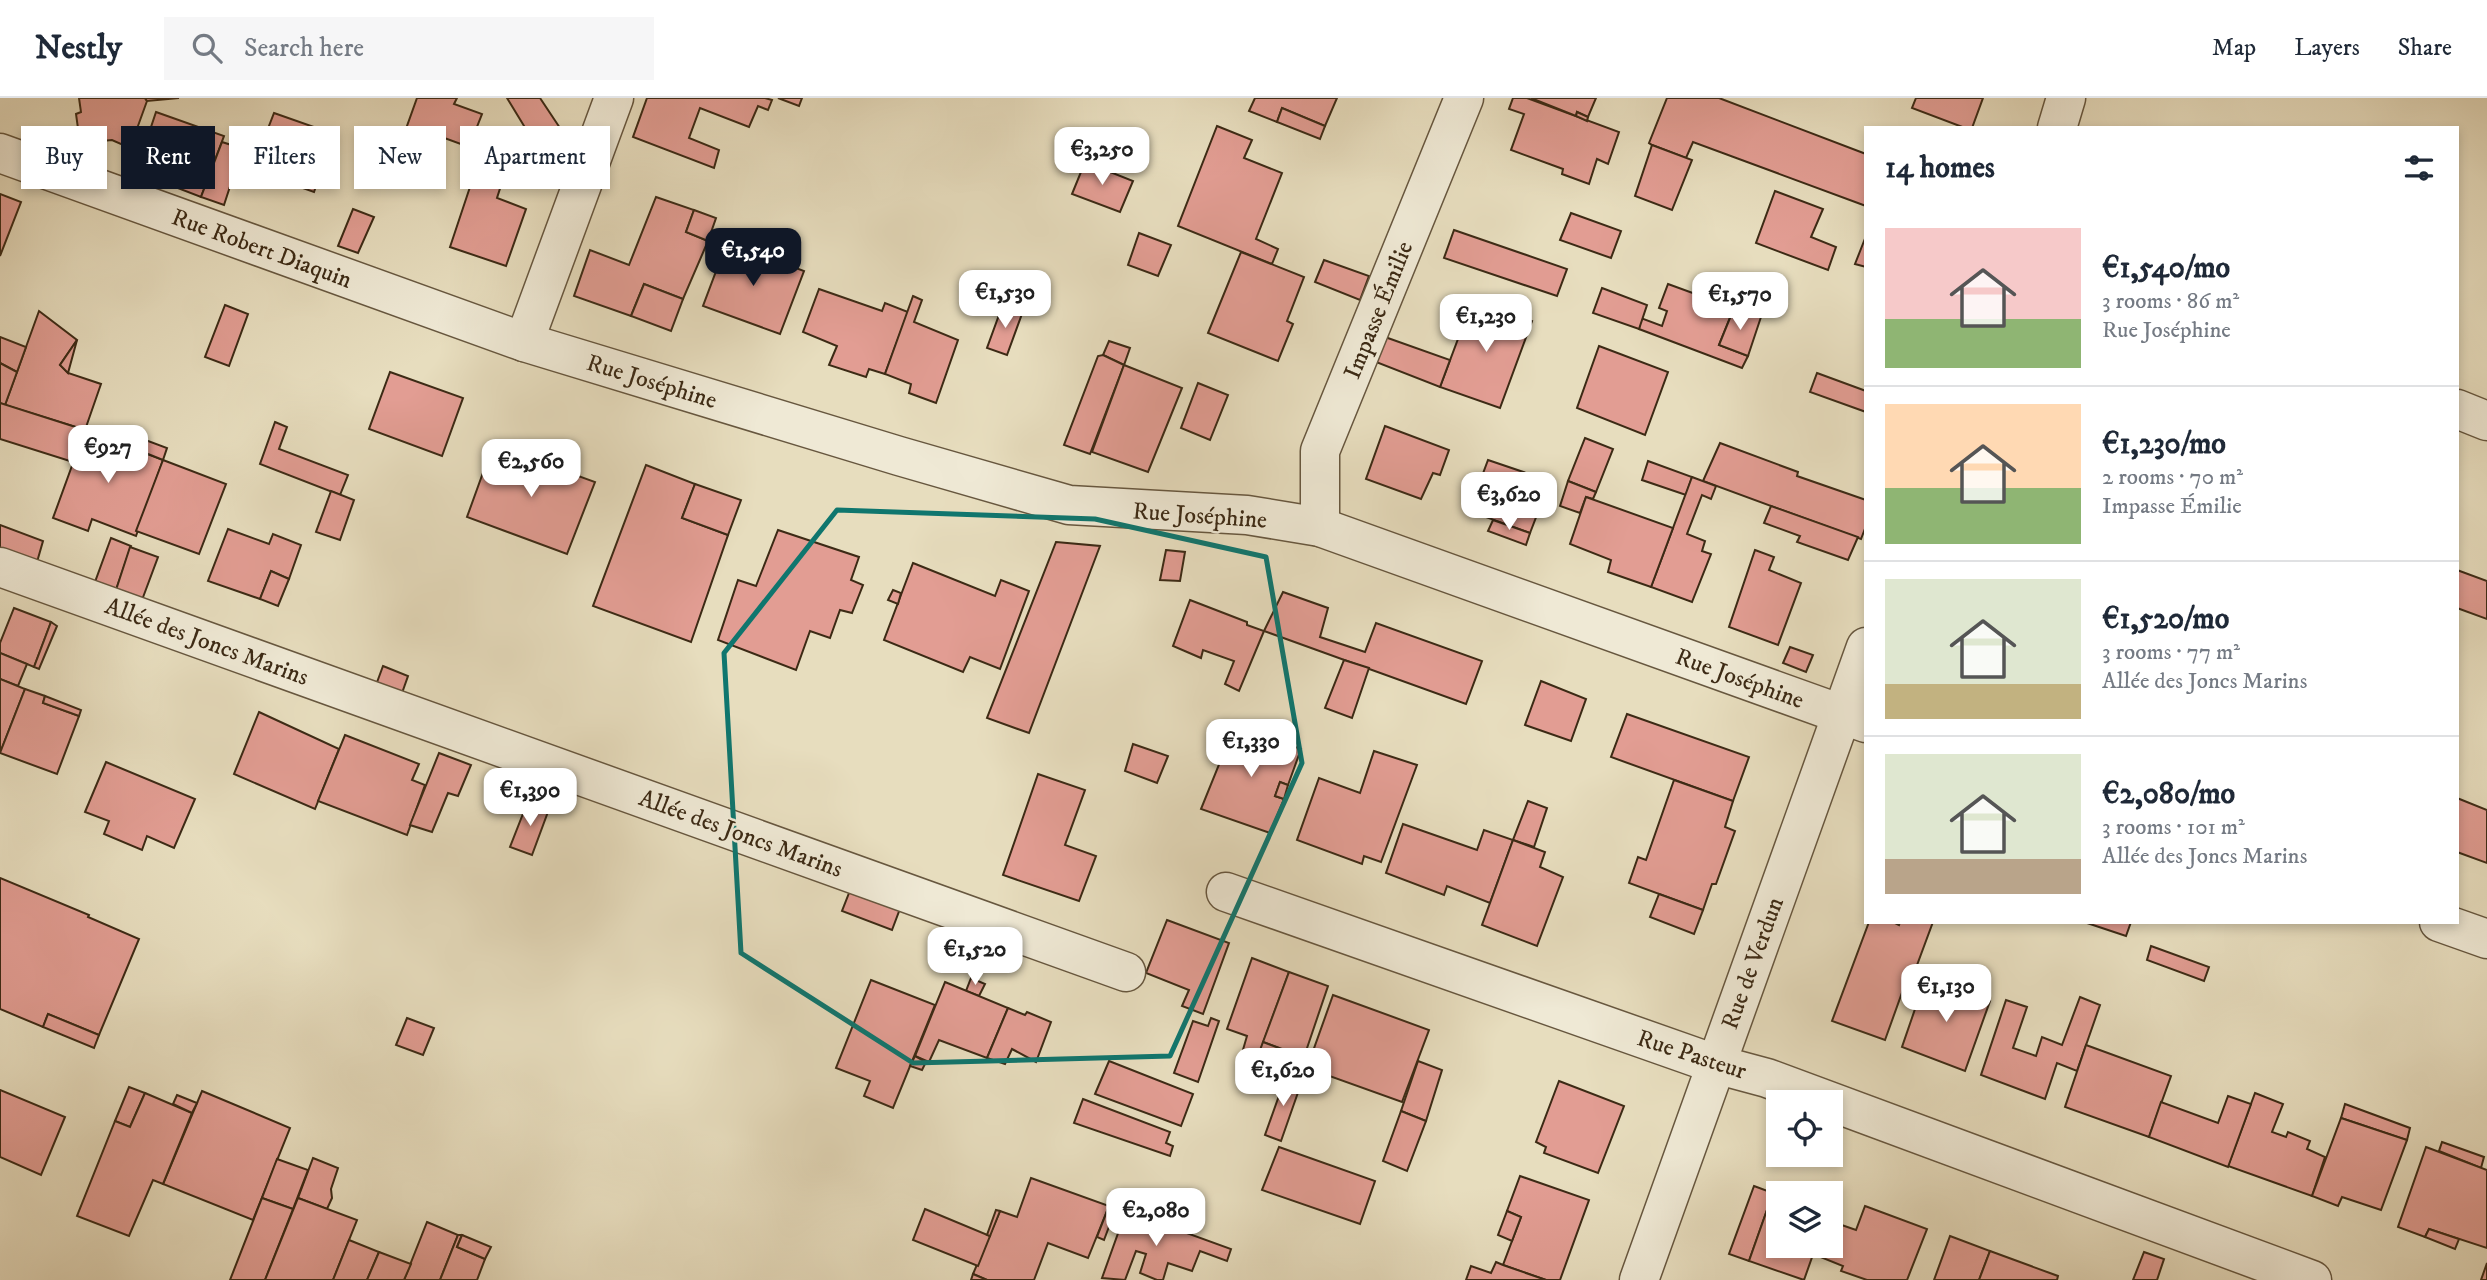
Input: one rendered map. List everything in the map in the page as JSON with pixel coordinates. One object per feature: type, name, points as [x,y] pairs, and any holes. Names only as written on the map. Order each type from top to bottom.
[{"type":"street","points":[[524,342],[614,98]]},
{"type":"street","name":"Impasse Émilie","points":[[1320,527],[1320,451],[1464,98]]},
{"type":"street","points":[[2058,126],[2066,98]]},
{"type":"street","name":"Rue Robert Diaquin","points":[[0,153],[524,342]]},
{"type":"street","name":"Rue Joséphine","points":[[524,342],[900,457],[1069,505],[1247,515],[1320,527],[1854,719]]},
{"type":"street","points":[[2459,410],[2487,421]]},
{"type":"street","name":"Allée des Joncs Marins","points":[[0,567],[1126,972]]},
{"type":"street","name":"Rue de Verdun","points":[[1639,1280],[1716,1064],[1854,719],[1864,659]]},
{"type":"street","name":"Rue Pasteur","points":[[1226,892],[1716,1064],[1767,1077],[2312,1280]]},
{"type":"street","points":[[2445,924],[2487,939]]},
{"type":"highlighted area","points":[[837,510],[1095,519],[1266,557],[1302,763],[1170,1056],[913,1063],[741,953],[724,653]]},
{"type":"building","points":[[79,98],[145,98],[147,101],[138,126],[121,126],[121,144],[107,140],[107,126],[78,126],[76,114],[81,112]]},
{"type":"building","points":[[145,98],[179,98],[147,101]]},
{"type":"building","points":[[417,98],[457,98],[454,104],[482,114],[477,126],[460,126],[460,144],[446,139],[446,126],[407,126]]},
{"type":"building","points":[[507,98],[540,98],[559,126],[524,126]]},
{"type":"building","points":[[647,98],[772,100],[768,110],[758,106],[749,127],[700,108],[689,138],[719,150],[714,168],[633,137]]},
{"type":"building","points":[[778,98],[802,98],[799,106]]},
{"type":"building","points":[[1255,98],[1337,98],[1325,126],[1282,108],[1277,122],[1249,111]]},
{"type":"building","points":[[1513,98],[1527,98],[1619,132],[1608,164],[1597,159],[1589,184],[1562,174],[1563,169],[1511,150],[1524,114],[1509,109]]},
{"type":"building","points":[[1531,98],[1596,98],[1588,117],[1577,112],[1576,116]]},
{"type":"building","points":[[1667,98],[1719,98],[1864,153],[1864,205],[1693,142],[1686,158],[1649,143]]},
{"type":"building","points":[[1916,98],[1983,98],[1973,126],[1960,126],[1912,108]]},
{"type":"building","points":[[1282,108],[1325,126],[1320,139],[1277,122]]},
{"type":"building","points":[[156,112],[196,126],[151,126]]},
{"type":"building","points":[[1577,112],[1588,117],[1587,121],[1576,116]]},
{"type":"building","points":[[274,113],[311,126],[269,126]]},
{"type":"building","points":[[1217,126],[1252,140],[1244,158],[1282,173],[1256,239],[1278,249],[1272,264],[1178,226]]},
{"type":"building","points":[[215,133],[224,136],[215,160]]},
{"type":"building","points":[[222,142],[229,144],[229,189],[224,205],[201,197],[204,189],[215,189],[215,160]]},
{"type":"building","points":[[1652,145],[1692,160],[1672,210],[1635,196]]},
{"type":"building","points":[[1085,162],[1133,181],[1120,212],[1072,194]]},
{"type":"building","points":[[180,189],[204,189],[201,197]]},
{"type":"building","points":[[469,189],[500,189],[497,198],[526,209],[506,266],[450,247]]},
{"type":"building","points":[[1775,191],[1823,209],[1811,237],[1836,247],[1828,270],[1756,243]]},
{"type":"building","points":[[0,194],[21,202],[0,256]]},
{"type":"building","points":[[656,197],[694,210],[686,232],[708,241],[683,299],[644,284],[631,316],[574,296],[590,250],[629,265]]},
{"type":"building","points":[[353,209],[374,217],[358,253],[338,246]]},
{"type":"building","points":[[694,210],[716,218],[708,241],[686,232]]},
{"type":"building","points":[[1571,213],[1621,231],[1611,258],[1560,240]]},
{"type":"building","points":[[1454,230],[1567,269],[1557,296],[1444,258]]},
{"type":"building","points":[[1139,233],[1171,245],[1158,276],[1128,265]]},
{"type":"building","points":[[1864,241],[1864,266],[1855,264]]},
{"type":"building","points":[[727,242],[804,271],[780,334],[703,306]]},
{"type":"building","points":[[1241,252],[1304,277],[1287,321],[1293,324],[1278,361],[1208,333]]},
{"type":"building","points":[[1324,260],[1369,276],[1360,300],[1315,282]]},
{"type":"building","points":[[644,284],[683,299],[671,331],[631,316]]},
{"type":"building","points":[[1668,284],[1734,308],[1719,345],[1748,356],[1742,368],[1639,329],[1641,318],[1662,326],[1667,311],[1659,308]]},
{"type":"building","points":[[1602,288],[1647,305],[1639,329],[1593,313]]},
{"type":"building","points":[[819,289],[882,311],[885,303],[908,312],[885,374],[869,369],[866,377],[829,365],[837,346],[803,332]]},
{"type":"building","points":[[913,296],[922,300],[914,322],[958,340],[936,403],[909,393],[911,384],[885,374]]},
{"type":"building","points":[[1473,299],[1532,321],[1500,408],[1440,387]]},
{"type":"building","points":[[1003,304],[1023,311],[1007,355],[987,348]]},
{"type":"building","points":[[225,305],[248,314],[229,366],[205,357]]},
{"type":"building","points":[[1734,308],[1761,317],[1748,356],[1719,345]]},
{"type":"building","points":[[39,311],[77,340],[60,365],[68,373],[101,384],[85,430],[5,405]]},
{"type":"building","points":[[0,337],[26,347],[17,372],[0,363]]},
{"type":"building","points":[[1385,337],[1450,360],[1440,387],[1376,362]]},
{"type":"building","points":[[77,340],[68,373],[60,365]]},
{"type":"building","points":[[1109,341],[1130,348],[1124,365],[1103,355]]},
{"type":"building","points":[[1599,346],[1668,372],[1645,435],[1577,408]]},
{"type":"building","points":[[1103,355],[1124,365],[1090,454],[1064,445],[1098,356]]},
{"type":"building","points":[[0,363],[17,372],[5,405],[0,403]]},
{"type":"building","points":[[1124,365],[1182,388],[1148,472],[1092,452]]},
{"type":"building","points":[[390,372],[463,398],[442,456],[369,429]]},
{"type":"building","points":[[1817,373],[1864,390],[1864,411],[1810,392]]},
{"type":"building","points":[[1198,383],[1228,395],[1210,440],[1181,428]]},
{"type":"building","points":[[0,403],[85,430],[73,462],[0,439]]},
{"type":"building","points":[[275,422],[287,427],[279,449],[348,475],[340,495],[260,464]]},
{"type":"building","points":[[1385,426],[1449,450],[1440,475],[1433,473],[1421,499],[1366,479]]},
{"type":"building","points":[[85,430],[163,460],[136,536],[92,519],[88,531],[53,518]]},
{"type":"building","points":[[132,435],[167,448],[163,460],[128,446]]},
{"type":"building","points":[[1585,438],[1613,449],[1596,492],[1568,481]]},
{"type":"building","points":[[1720,443],[1798,472],[1797,476],[1864,499],[1864,531],[1861,539],[1703,481]]},
{"type":"building","points":[[493,445],[595,482],[567,554],[467,517]]},
{"type":"building","points":[[163,460],[226,484],[199,554],[136,531]]},
{"type":"building","points":[[1488,460],[1550,481],[1530,533],[1469,511]]},
{"type":"building","points":[[1648,461],[1692,477],[1686,495],[1642,480]]},
{"type":"building","points":[[646,465],[695,484],[682,518],[728,535],[691,642],[593,606]]},
{"type":"building","points":[[1692,477],[1716,486],[1711,499],[1702,495],[1687,534],[1705,541],[1702,551],[1711,554],[1692,602],[1651,587]]},
{"type":"building","points":[[1568,481],[1596,492],[1593,499],[1586,497],[1580,513],[1560,506]]},
{"type":"building","points":[[695,484],[741,500],[728,535],[682,518]]},
{"type":"building","points":[[331,491],[354,500],[340,540],[316,532]]},
{"type":"building","points":[[1586,497],[1673,528],[1651,587],[1608,572],[1611,560],[1570,544]]},
{"type":"building","points":[[1771,506],[1858,537],[1848,560],[1797,542],[1800,536],[1764,523]]},
{"type":"building","points":[[1493,520],[1530,533],[1526,545],[1488,531]]},
{"type":"building","points":[[0,525],[43,541],[37,562],[0,548]]},
{"type":"building","points":[[228,529],[269,544],[273,534],[301,545],[289,579],[271,571],[260,599],[208,581]]},
{"type":"building","points":[[778,530],[859,557],[851,580],[863,585],[852,613],[840,610],[830,638],[810,631],[796,670],[718,640],[738,580],[756,586]]},
{"type":"building","points":[[111,538],[131,546],[116,590],[95,582]]},
{"type":"building","points":[[1056,542],[1100,546],[1029,733],[987,718]]},
{"type":"building","points":[[130,547],[158,557],[142,600],[116,590]]},
{"type":"building","points":[[1166,550],[1185,552],[1180,581],[1160,580]]},
{"type":"building","points":[[1755,550],[1774,557],[1769,570],[1801,583],[1778,645],[1729,627]]},
{"type":"building","points":[[913,563],[995,596],[1001,580],[1029,591],[1000,669],[970,657],[963,672],[884,640]]},
{"type":"building","points":[[271,571],[289,579],[278,606],[260,599]]},
{"type":"building","points":[[2459,571],[2487,581],[2487,619],[2459,609]]},
{"type":"building","points":[[893,590],[901,593],[898,604],[888,600]]},
{"type":"building","points":[[1283,592],[1328,608],[1320,637],[1365,652],[1376,623],[1482,661],[1466,704],[1264,631]]},
{"type":"building","points":[[1190,600],[1264,631],[1239,691],[1225,684],[1234,661],[1203,650],[1201,658],[1173,646]]},
{"type":"building","points":[[14,608],[51,622],[34,667],[0,653],[0,643]]},
{"type":"building","points":[[51,622],[57,626],[39,669],[34,667]]},
{"type":"building","points":[[1790,647],[1813,655],[1806,672],[1783,663]]},
{"type":"building","points":[[0,653],[27,664],[18,686],[0,679]]},
{"type":"building","points":[[1344,660],[1369,668],[1352,718],[1325,708]]},
{"type":"building","points":[[383,666],[408,676],[402,693],[376,685]]},
{"type":"building","points":[[0,679],[25,689],[0,753]]},
{"type":"building","points":[[1541,681],[1586,699],[1571,741],[1525,725]]},
{"type":"building","points":[[25,689],[45,696],[43,703],[79,716],[57,774],[0,753]]},
{"type":"building","points":[[45,696],[81,710],[79,716],[43,703]]},
{"type":"building","points":[[259,712],[339,749],[315,809],[234,774]]},
{"type":"building","points":[[1627,714],[1749,757],[1733,801],[1611,757]]},
{"type":"building","points":[[1235,725],[1301,749],[1288,785],[1280,782],[1275,796],[1284,799],[1270,833],[1201,809]]},
{"type":"building","points":[[345,735],[419,764],[412,780],[425,785],[407,835],[318,801]]},
{"type":"building","points":[[1133,744],[1168,756],[1157,783],[1125,771]]},
{"type":"building","points":[[1374,751],[1417,765],[1381,862],[1364,856],[1362,864],[1297,840],[1319,778],[1360,793]]},
{"type":"building","points":[[439,753],[471,765],[458,796],[448,793],[432,832],[410,825]]},
{"type":"building","points":[[106,762],[195,799],[174,848],[147,836],[142,850],[104,834],[109,821],[85,812]]},
{"type":"building","points":[[1038,774],[1085,790],[1065,845],[1096,856],[1079,901],[1003,875]]},
{"type":"building","points":[[1674,780],[1733,801],[1725,827],[1735,831],[1716,884],[1712,884],[1703,910],[1629,883],[1638,857],[1646,860]]},
{"type":"building","points":[[1280,782],[1288,785],[1284,799],[1275,796]]},
{"type":"building","points":[[2459,799],[2487,810],[2487,863],[2459,853]]},
{"type":"building","points":[[528,801],[549,809],[532,855],[510,847]]},
{"type":"building","points":[[1528,801],[1547,808],[1534,847],[1513,840]]},
{"type":"building","points":[[1403,824],[1477,850],[1484,830],[1513,840],[1490,903],[1447,886],[1444,895],[1386,873]]},
{"type":"building","points":[[1513,840],[1545,852],[1540,867],[1563,877],[1537,946],[1482,925]]},
{"type":"building","points":[[0,878],[139,939],[99,1035],[48,1014],[43,1027],[0,1009]]},
{"type":"building","points":[[851,888],[901,906],[892,930],[842,911]]},
{"type":"building","points":[[1659,894],[1703,910],[1694,934],[1650,917]]},
{"type":"building","points":[[1167,920],[1229,943],[1203,1014],[1182,1006],[1189,990],[1146,973]]},
{"type":"building","points":[[1868,924],[1932,924],[1907,992],[1903,990],[1885,1040],[1832,1021]]},
{"type":"building","points":[[2090,924],[2130,924],[2126,936]]},
{"type":"building","points":[[2151,946],[2209,967],[2204,981],[2147,960]]},
{"type":"building","points":[[1252,958],[1289,972],[1255,1065],[1240,1060],[1247,1036],[1227,1029]]},
{"type":"building","points":[[1289,972],[1328,986],[1304,1057],[1263,1042]]},
{"type":"building","points":[[1926,977],[1990,1001],[1965,1071],[1902,1047]]},
{"type":"building","points":[[971,978],[985,984],[979,996],[966,991]]},
{"type":"building","points":[[871,980],[935,1005],[893,1108],[864,1096],[870,1081],[836,1068]]},
{"type":"building","points":[[945,982],[1008,1008],[987,1058],[939,1040],[929,1062],[915,1056]]},
{"type":"building","points":[[1333,995],[1429,1030],[1402,1102],[1307,1068]]},
{"type":"building","points":[[2080,997],[2100,1005],[2077,1071],[2057,1063],[2045,1099],[1981,1075],[2006,1000],[2027,1007],[2013,1048],[2036,1056],[2042,1037],[2062,1045]]},
{"type":"building","points":[[1008,1008],[1051,1022],[1036,1062],[1012,1049],[1005,1064],[987,1058]]},
{"type":"building","points":[[48,1014],[99,1035],[94,1048],[43,1027]]},
{"type":"building","points":[[407,1018],[434,1028],[423,1055],[396,1045]]},
{"type":"building","points":[[1211,1018],[1219,1021],[1198,1082],[1174,1073],[1193,1021],[1208,1026]]},
{"type":"building","points":[[1263,1042],[1279,1048],[1274,1059],[1259,1053]]},
{"type":"building","points":[[2086,1045],[2171,1076],[2149,1137],[2065,1107]]},
{"type":"building","points":[[915,1056],[926,1062],[922,1070],[910,1066]]},
{"type":"building","points":[[1109,1061],[1193,1094],[1181,1126],[1095,1094]]},
{"type":"building","points":[[1418,1061],[1442,1070],[1426,1121],[1401,1111]]},
{"type":"building","points":[[1286,1076],[1302,1081],[1281,1141],[1265,1135]]},
{"type":"building","points":[[1559,1081],[1624,1106],[1598,1173],[1544,1153],[1546,1147],[1536,1142]]},
{"type":"building","points":[[129,1087],[145,1093],[130,1127],[115,1121]]},
{"type":"building","points":[[0,1090],[65,1117],[41,1175],[0,1157]]},
{"type":"building","points":[[202,1091],[290,1128],[253,1220],[163,1184]]},
{"type":"building","points":[[145,1093],[192,1113],[163,1184],[153,1180],[129,1236],[77,1216],[115,1121],[130,1127]]},
{"type":"building","points":[[2255,1093],[2283,1104],[2272,1132],[2286,1137],[2288,1132],[2310,1141],[2307,1149],[2325,1157],[2312,1196],[2228,1166]]},
{"type":"building","points":[[177,1095],[197,1103],[192,1113],[173,1104]]},
{"type":"building","points":[[2228,1096],[2251,1104],[2228,1167],[2149,1137],[2161,1102],[2218,1123]]},
{"type":"building","points":[[1083,1099],[1170,1132],[1166,1143],[1173,1146],[1170,1156],[1074,1123]]},
{"type":"building","points":[[2345,1104],[2410,1128],[2407,1140],[2341,1118]]},
{"type":"building","points":[[1401,1111],[1426,1121],[1407,1171],[1383,1161]]},
{"type":"building","points":[[2341,1118],[2407,1140],[2381,1210],[2342,1197],[2338,1206],[2312,1196]]},
{"type":"building","points":[[2442,1142],[2484,1157],[2481,1168],[2439,1151]]},
{"type":"building","points":[[1279,1147],[1375,1181],[1360,1224],[1262,1190]]},
{"type":"building","points":[[2426,1147],[2487,1170],[2487,1248],[2429,1229],[2425,1237],[2398,1227]]},
{"type":"building","points":[[313,1158],[338,1168],[327,1209],[298,1198]]},
{"type":"building","points":[[277,1159],[308,1170],[293,1209],[262,1198]]},
{"type":"building","points":[[1520,1176],[1589,1200],[1560,1280],[1546,1280],[1503,1265],[1521,1217],[1507,1211]]},
{"type":"building","points":[[1031,1178],[1109,1206],[1088,1258],[1048,1243],[1034,1280],[987,1280],[973,1274],[1000,1211],[1017,1217]]},
{"type":"building","points":[[1754,1186],[1766,1190],[1766,1213],[1749,1261],[1729,1254]]},
{"type":"building","points":[[262,1198],[293,1209],[265,1280],[230,1280]]},
{"type":"building","points":[[298,1198],[357,1220],[333,1280],[265,1280]]},
{"type":"building","points":[[1109,1206],[1116,1208],[1104,1240],[1097,1237]]},
{"type":"building","points":[[1865,1206],[1927,1229],[1907,1280],[1867,1280],[1841,1271],[1843,1266],[1823,1258],[1843,1258],[1843,1226],[1856,1230]]},
{"type":"building","points":[[925,1209],[990,1236],[978,1266],[913,1240]]},
{"type":"building","points":[[996,1210],[1000,1211],[990,1236],[987,1235]]},
{"type":"building","points":[[1126,1211],[1231,1249],[1227,1261],[1200,1251],[1192,1271],[1168,1263],[1163,1280],[1157,1280],[1140,1273],[1146,1254],[1136,1251],[1125,1280],[1102,1278]]},
{"type":"building","points":[[1507,1211],[1521,1217],[1512,1241],[1498,1235]]},
{"type":"building","points":[[1766,1213],[1766,1258],[1812,1258],[1804,1280],[1749,1261]]},
{"type":"building","points":[[427,1222],[458,1235],[440,1280],[404,1280]]},
{"type":"building","points":[[2429,1229],[2459,1239],[2455,1249],[2425,1237]]},
{"type":"building","points":[[458,1235],[462,1235],[457,1247],[485,1259],[477,1280],[440,1280]]},
{"type":"building","points":[[462,1235],[491,1247],[485,1259],[457,1247]]},
{"type":"building","points":[[1950,1236],[1990,1251],[1979,1280],[1934,1280]]},
{"type":"building","points":[[349,1240],[379,1252],[367,1280],[333,1280]]},
{"type":"building","points":[[1990,1251],[2058,1276],[2057,1280],[1979,1280]]},
{"type":"building","points":[[379,1252],[411,1264],[404,1280],[367,1280]]},
{"type":"building","points":[[2144,1252],[2164,1259],[2157,1280],[2133,1280]]},
{"type":"building","points":[[1496,1262],[1546,1280],[1466,1280],[1471,1266],[1491,1273]]},
{"type":"building","points":[[2487,1263],[2487,1280],[2481,1280]]},
{"type":"building","points":[[973,1274],[987,1280],[971,1280]]}]
